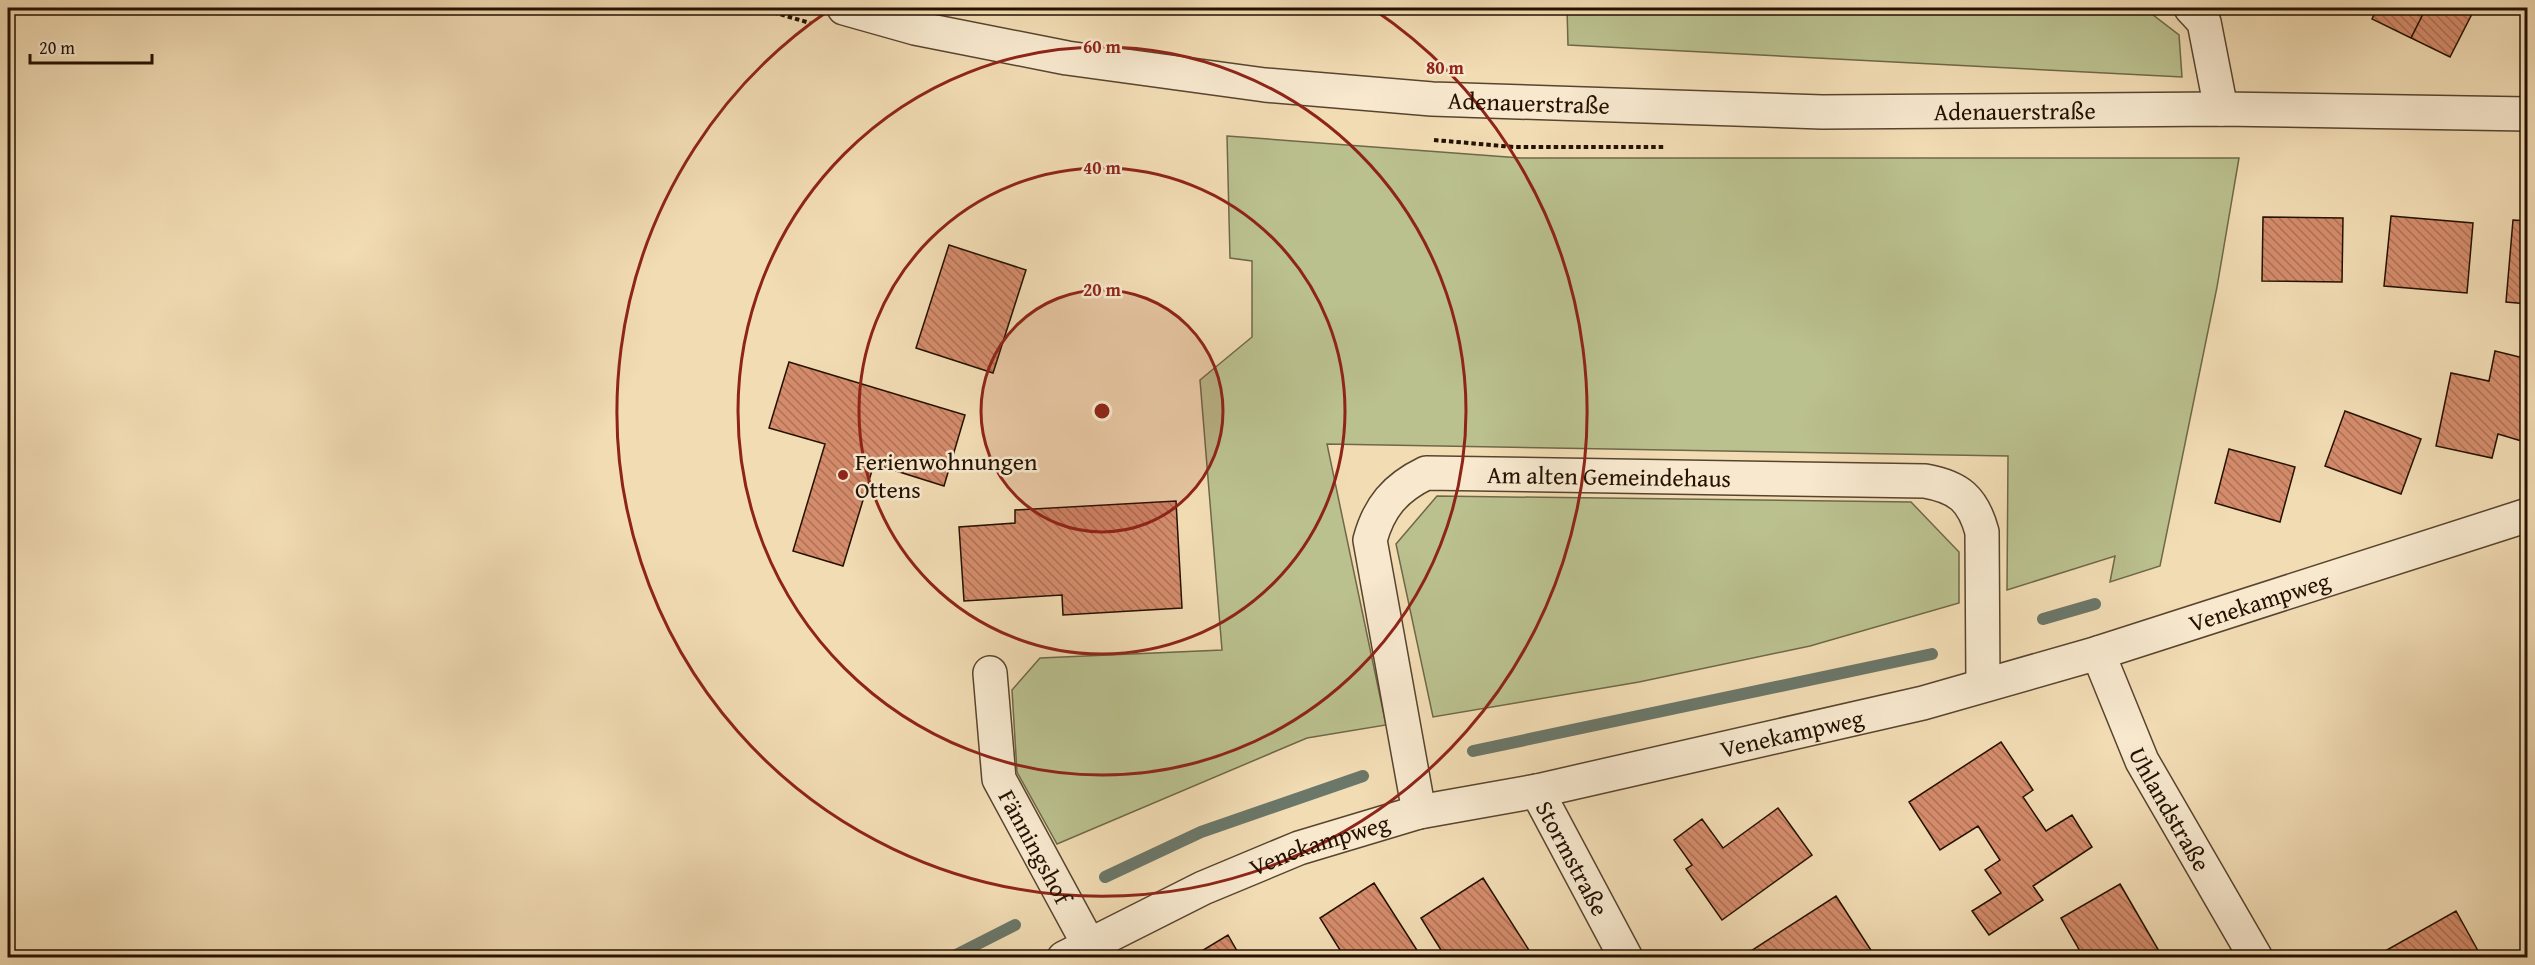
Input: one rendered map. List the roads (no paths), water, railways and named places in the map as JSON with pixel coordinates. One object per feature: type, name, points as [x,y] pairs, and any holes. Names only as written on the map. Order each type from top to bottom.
[{"type":"street","name":"Adenauerstraße","points":[[844,8],[915,28],[1067,58],[1265,85],[1432,99],[1822,112],[2221,110],[2528,114]]},
{"type":"street","points":[[2191,8],[2204,22],[2221,110]]},
{"type":"street","name":"Am alten Gemeindehaus","points":[[1419,812],[1371,540],[1376,518],[1388,499],[1406,483],[1426,473],[1925,481],[1946,485],[1963,496],[1976,512],[1982,532],[1983,685]]},
{"type":"street","name":"Venekampweg","points":[[1076,951],[1203,888],[1299,848],[1419,812],[1537,791],[1923,703],[2098,653],[2528,515]]},
{"type":"street","name":"Uhlandstraße","points":[[2098,653],[2142,761],[2256,957]]},
{"type":"street","name":"Fänningshof","points":[[990,673],[999,779],[1076,951]]},
{"type":"street","name":"Stormstraße","points":[[1537,791],[1626,957]]},
{"type":"waterway","points":[[2043,619],[2095,604]]},
{"type":"waterway","points":[[1473,751],[1932,654]]},
{"type":"waterway","points":[[1105,877],[1201,832],[1363,776]]},
{"type":"waterway","points":[[950,958],[1015,925]]},
{"type":"place","name":"Ferienwohnungen Ottens","points":[[843,475]]}]
